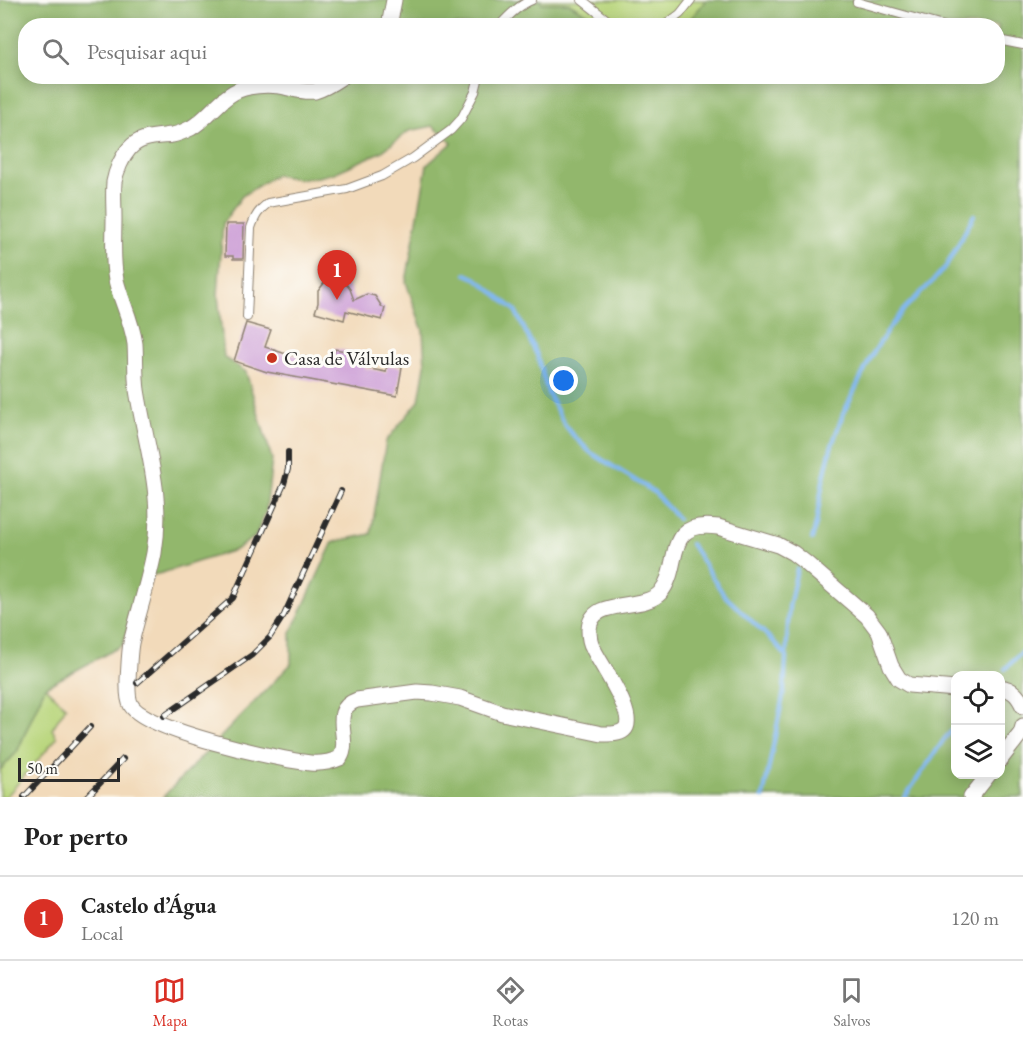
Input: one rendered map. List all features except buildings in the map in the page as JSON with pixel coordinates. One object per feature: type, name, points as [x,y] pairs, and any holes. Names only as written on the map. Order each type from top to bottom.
[{"type":"street","points":[[391,18],[394,0]]},
{"type":"street","points":[[330,84],[314,91],[270,86],[248,87],[234,91],[189,129],[174,135],[150,137],[138,142],[129,149],[114,180],[116,278],[133,331],[137,389],[153,468],[157,501],[157,527],[153,558],[129,658],[129,697],[136,711],[150,720],[200,739],[311,763],[324,763],[340,758],[345,745],[341,722],[343,712],[352,702],[417,692],[460,698],[502,713],[602,734],[615,734],[623,731],[627,725],[626,712],[592,648],[589,628],[593,618],[606,608],[640,603],[659,594],[665,586],[681,537],[690,528],[707,525],[778,545],[793,553],[867,616],[879,632],[891,666],[899,679],[909,685],[951,688]]},
{"type":"street","points":[[1005,689],[1019,697],[1023,706]]},
{"type":"street","points":[[1005,754],[1021,734],[1023,726]]},
{"type":"street","points":[[971,797],[985,779]]},
{"type":"lane","points":[[506,18],[532,0]]},
{"type":"lane","points":[[582,0],[605,18]]},
{"type":"lane","points":[[675,18],[691,0]]},
{"type":"lane","points":[[857,2],[914,18]]},
{"type":"lane","points":[[1005,41],[1023,45]]},
{"type":"lane","points":[[247,317],[251,228],[260,209],[268,203],[347,189],[382,176],[413,158],[451,130],[461,119],[477,84]]},
{"type":"green space","points":[[0,0],[540,0],[542,3],[569,3],[594,18],[18,18],[18,84],[1005,84],[1005,18],[691,18],[706,0],[1023,0],[1023,797],[163,797],[291,664],[291,633],[333,542],[371,534],[386,441],[419,401],[425,366],[423,331],[406,282],[427,165],[452,143],[433,126],[409,131],[381,152],[334,173],[299,179],[275,175],[242,196],[223,223],[218,295],[224,357],[246,372],[272,459],[266,511],[255,537],[235,550],[144,577],[123,645],[45,687],[17,752],[0,770]]},
{"type":"green space","points":[[540,0],[706,0],[691,18],[594,18],[569,3],[542,3]]},
{"type":"green space","points":[[45,687],[66,707],[52,729],[57,738],[6,797],[0,797],[0,770],[17,752]]},
{"type":"waterway","points":[[812,539],[831,448],[843,414],[873,353],[905,308],[947,265],[974,215]]},
{"type":"waterway","points":[[466,274],[477,279],[515,310],[537,355],[548,393],[572,434],[590,452],[654,492],[678,519]]},
{"type":"waterway","points":[[691,544],[724,595],[787,657]]},
{"type":"waterway","points":[[763,797],[784,691],[789,607],[797,569]]},
{"type":"waterway","points":[[1005,669],[1023,651]]},
{"type":"waterway","points":[[905,797],[951,731]]},
{"type":"railway","points":[[137,683],[233,598],[284,484],[288,469],[288,452]]},
{"type":"railway","points":[[164,716],[252,655],[270,637],[284,615],[341,491]]},
{"type":"railway","points":[[24,797],[90,727]]},
{"type":"railway","points":[[87,797],[123,759]]},
{"type":"place","name":"Castelo d’Água","points":[[337,300]]},
{"type":"place","name":"Casa de Válvulas","points":[[272,358]]}]
